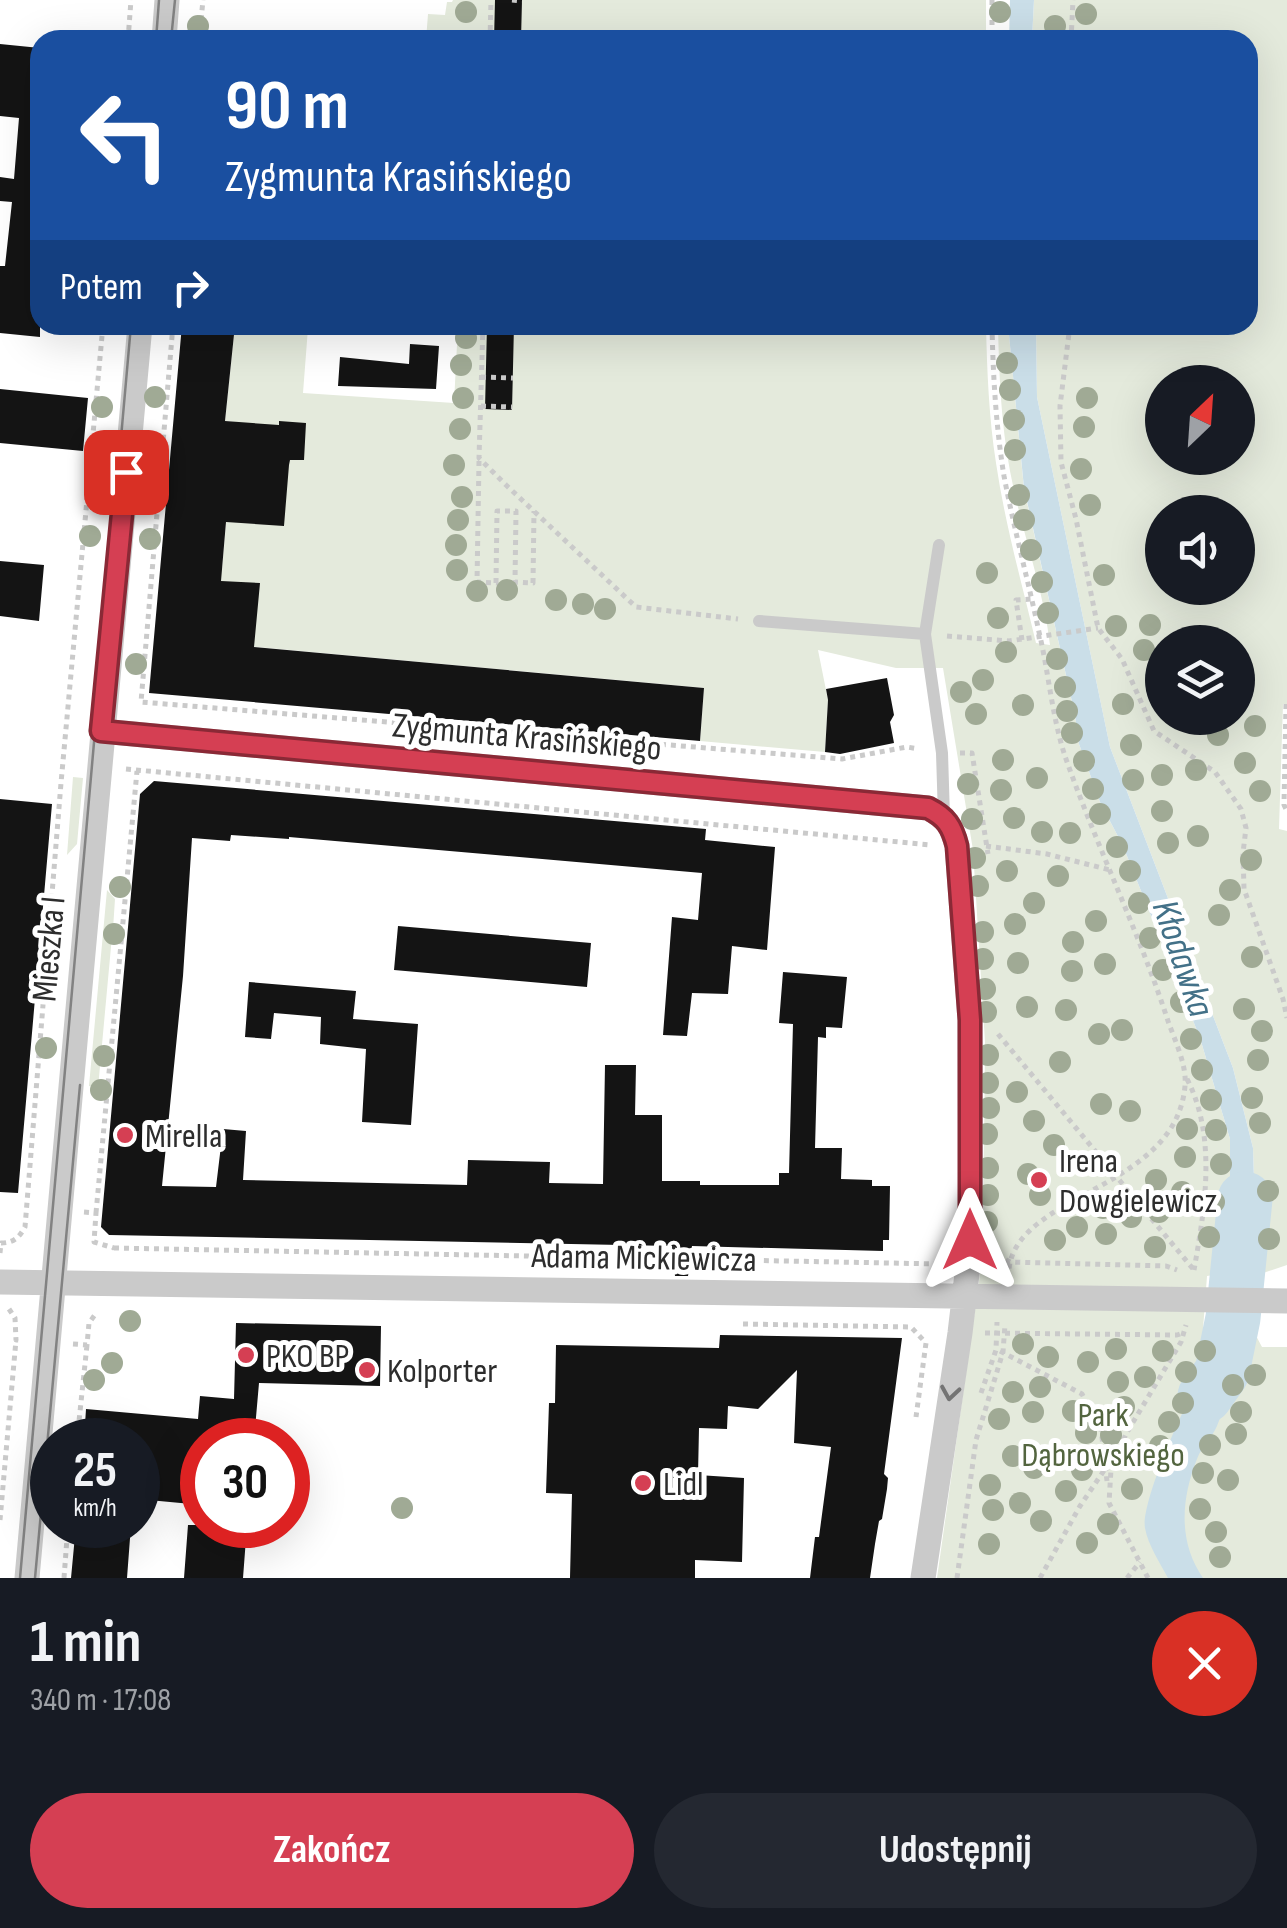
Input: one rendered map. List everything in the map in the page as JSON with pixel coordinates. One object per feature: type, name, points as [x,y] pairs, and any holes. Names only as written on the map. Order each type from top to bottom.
[{"type":"street","points":[[165,30],[168,0]]},
{"type":"street","name":"Mieszka I","points":[[27,1578],[139,335]]},
{"type":"street","name":"Zygmunta Krasińskiego","points":[[101,731],[928,808],[944,816]]},
{"type":"street","points":[[923,1578],[970,1240],[970,1020],[946,846],[953,829],[944,816]]},
{"type":"street","name":"Adama Mickiewicza","points":[[0,1282],[964,1296],[1195,1294],[1276,1301]]},
{"type":"lane","points":[[939,545],[924,634],[942,753],[944,816]]},
{"type":"lane","points":[[759,622],[924,634]]},
{"type":"path","points":[[129,30],[131,0]]},
{"type":"path","points":[[200,30],[203,0]]},
{"type":"path","points":[[490,30],[491,0]]},
{"type":"path","points":[[512,0],[522,0]]},
{"type":"path","points":[[992,0],[992,30]]},
{"type":"path","points":[[1072,30],[1073,0]]},
{"type":"path","points":[[0,1253],[0,1243],[16,1239],[24,1227],[102,335]]},
{"type":"path","points":[[171,335],[140,702],[842,759],[907,747],[972,754],[989,865]]},
{"type":"path","points":[[483,335],[478,582],[496,584],[497,511],[516,512],[516,582],[533,584],[534,512]]},
{"type":"path","points":[[992,335],[1001,457],[1065,754],[1196,1097],[1206,1145],[1195,1294],[1185,1332],[1040,1578]]},
{"type":"path","points":[[1069,335],[1060,406],[1061,462],[1098,628],[1122,659],[1154,731],[1216,772],[1241,808],[1246,828],[1242,853],[1244,889],[1287,1018]]},
{"type":"path","points":[[482,377],[513,378]]},
{"type":"path","points":[[481,406],[512,407]]},
{"type":"path","points":[[480,458],[636,608],[759,622]]},
{"type":"path","points":[[1022,640],[1016,600],[1032,599]]},
{"type":"path","points":[[924,634],[1009,641],[1098,628]]},
{"type":"path","points":[[1286,704],[1287,811]]},
{"type":"path","points":[[63,763],[946,846],[988,846],[1047,854],[1110,870]]},
{"type":"path","points":[[96,1214],[137,770]]},
{"type":"path","points":[[997,1017],[998,1036],[1116,1178],[1195,1294],[1185,1332]]},
{"type":"path","points":[[1010,1262],[1022,1237],[1035,1226],[1116,1178],[1160,1143],[1180,1112],[1186,1077]]},
{"type":"path","points":[[114,1248],[940,1264],[946,1254]]},
{"type":"path","points":[[997,1256],[1010,1262],[1166,1266],[1195,1294]]},
{"type":"path","points":[[957,1578],[976,1440],[1006,1320]]},
{"type":"path","points":[[737,1324],[911,1327],[926,1344],[916,1422]]},
{"type":"path","points":[[1000,1334],[1185,1332]]},
{"type":"path","points":[[0,1520],[16,1340]]},
{"type":"path","points":[[79,1418],[86,1345]]},
{"type":"path","points":[[999,1351],[1082,1394],[1100,1428],[1109,1503],[1148,1578]]},
{"type":"path","points":[[1109,1503],[1110,1469],[1126,1434]]},
{"type":"path","points":[[64,1578],[66,1548]]},
{"type":"path","points":[[1126,1578],[1140,1562]]},
{"type":"green space","points":[[986,0],[986,30],[427,30],[428,14],[445,15],[447,2]]},
{"type":"green space","points":[[1034,0],[1287,0],[1287,704],[1283,704],[1279,829],[1287,831],[1287,1265],[1257,1275],[1253,1148],[1233,1068],[1110,747],[1037,397],[1036,335],[1258,335],[1258,30],[1032,30]]},
{"type":"green space","name":"Park Dąbrowskiego","points":[[234,335],[307,335],[303,393],[454,403],[457,335],[986,335],[992,429],[1004,509],[1036,643],[1050,645],[1004,435],[998,335],[1009,335],[1024,489],[1079,744],[1200,1038],[1230,1139],[1230,1205],[1213,1275],[1207,1276],[1203,1329],[1241,1328],[1254,1332],[1262,1347],[1287,1347],[1287,1578],[937,1578],[983,1253],[985,1042],[973,850],[943,668],[896,668],[818,650],[828,700],[825,752],[700,741],[704,688],[235,645],[217,592],[235,422],[225,421]]},
{"type":"green space","points":[[73,777],[83,778],[77,844],[67,855]]},
{"type":"green space","points":[[107,890],[115,899],[113,929],[117,936],[112,936],[98,1088],[89,1086]]},
{"type":"water","points":[[1010,0],[1034,0],[1032,30],[1009,30]]},
{"type":"water","points":[[1009,335],[1036,335],[1037,397],[1110,747],[1233,1068],[1253,1148],[1257,1275],[1213,1275],[1230,1205],[1230,1139],[1200,1038],[1079,744],[1024,488]]},
{"type":"water","points":[[1241,1328],[1226,1402],[1197,1459],[1185,1505],[1189,1550],[1203,1578],[1168,1578],[1145,1528],[1148,1503],[1174,1433],[1210,1362],[1216,1329]]},
{"type":"building","points":[[495,0],[522,0],[521,30],[494,30]]},
{"type":"building","points":[[0,44],[30,47],[30,335],[40,337],[0,333],[0,266],[5,266],[12,202],[0,201],[0,177],[14,179],[19,118],[0,116]]},
{"type":"building","points":[[181,335],[234,335],[225,421],[306,423],[304,460],[290,460],[284,526],[226,522],[221,581],[260,583],[254,647],[704,688],[700,741],[149,693]]},
{"type":"building","points":[[487,335],[514,335],[512,410],[485,409]]},
{"type":"building","points":[[410,344],[439,346],[436,389],[338,386],[340,357],[409,364]]},
{"type":"building","points":[[0,389],[88,398],[83,451],[0,443]]},
{"type":"building","points":[[0,561],[44,565],[39,621],[0,616]]},
{"type":"building","points":[[887,678],[894,743],[840,754],[825,752],[826,689]]},
{"type":"building","points":[[154,781],[706,829],[705,840],[775,847],[767,950],[732,946],[728,994],[692,993],[687,1036],[663,1035],[672,917],[698,920],[702,873],[289,837],[231,835],[230,841],[192,838],[162,1186],[216,1187],[223,1129],[246,1131],[243,1180],[467,1185],[468,1160],[550,1162],[549,1183],[603,1184],[605,1065],[636,1065],[635,1115],[662,1115],[662,1181],[779,1185],[779,1173],[789,1173],[793,1024],[779,1023],[783,972],[847,977],[842,1028],[826,1027],[826,1038],[818,1037],[815,1148],[842,1148],[841,1179],[872,1180],[872,1186],[890,1186],[889,1240],[883,1240],[883,1251],[692,1246],[688,1276],[675,1276],[672,1246],[109,1235],[101,1227],[140,794]]},
{"type":"building","points":[[0,799],[52,804],[18,1193],[0,1192]]},
{"type":"building","points":[[398,926],[591,943],[587,987],[394,970]]},
{"type":"building","points":[[249,982],[356,991],[353,1019],[418,1024],[411,1125],[362,1122],[366,1049],[320,1044],[321,1017],[274,1013],[271,1039],[245,1037]]},
{"type":"building","points":[[236,1323],[381,1326],[380,1386],[259,1383],[256,1418],[198,1418],[200,1396],[234,1399]]},
{"type":"building","points":[[720,1335],[902,1338],[884,1474],[888,1478],[887,1489],[870,1578],[810,1578],[831,1447],[794,1443],[797,1370],[758,1409],[728,1406],[727,1429],[699,1428],[698,1475],[744,1478],[742,1562],[695,1560],[695,1578],[570,1578],[572,1494],[546,1493],[549,1403],[555,1403],[556,1345],[719,1348]]},
{"type":"building","points":[[86,1409],[187,1418],[180,1418],[180,1503],[160,1501],[160,1418],[85,1418]]},
{"type":"building","points":[[74,1548],[129,1548],[127,1578],[71,1578]]},
{"type":"building","points":[[186,1548],[245,1548],[243,1578],[184,1578]]},
{"type":"waterway","name":"Kłodawka","points":[[1205,1396],[1222,1372],[1233,1318],[1245,1199]]},
{"type":"tram line","points":[[157,30],[159,0]]},
{"type":"tram line","points":[[172,30],[175,0]]},
{"type":"tram line","points":[[20,1578],[130,335]]},
{"type":"tram line","points":[[35,1578],[80,1085]]},
{"type":"place","name":"Mirella","points":[[125,1135]]},
{"type":"place","name":"Irena Dowgielewicz","points":[[1039,1180]]},
{"type":"place","name":"PKO BP","points":[[246,1355]]},
{"type":"place","name":"Kolporter","points":[[367,1370]]},
{"type":"place","name":"Lidl","points":[[643,1483]]},
{"type":"route","points":[[126,472],[101,731],[928,808],[944,816],[953,829],[957,846],[970,1020],[970,1240]]}]
